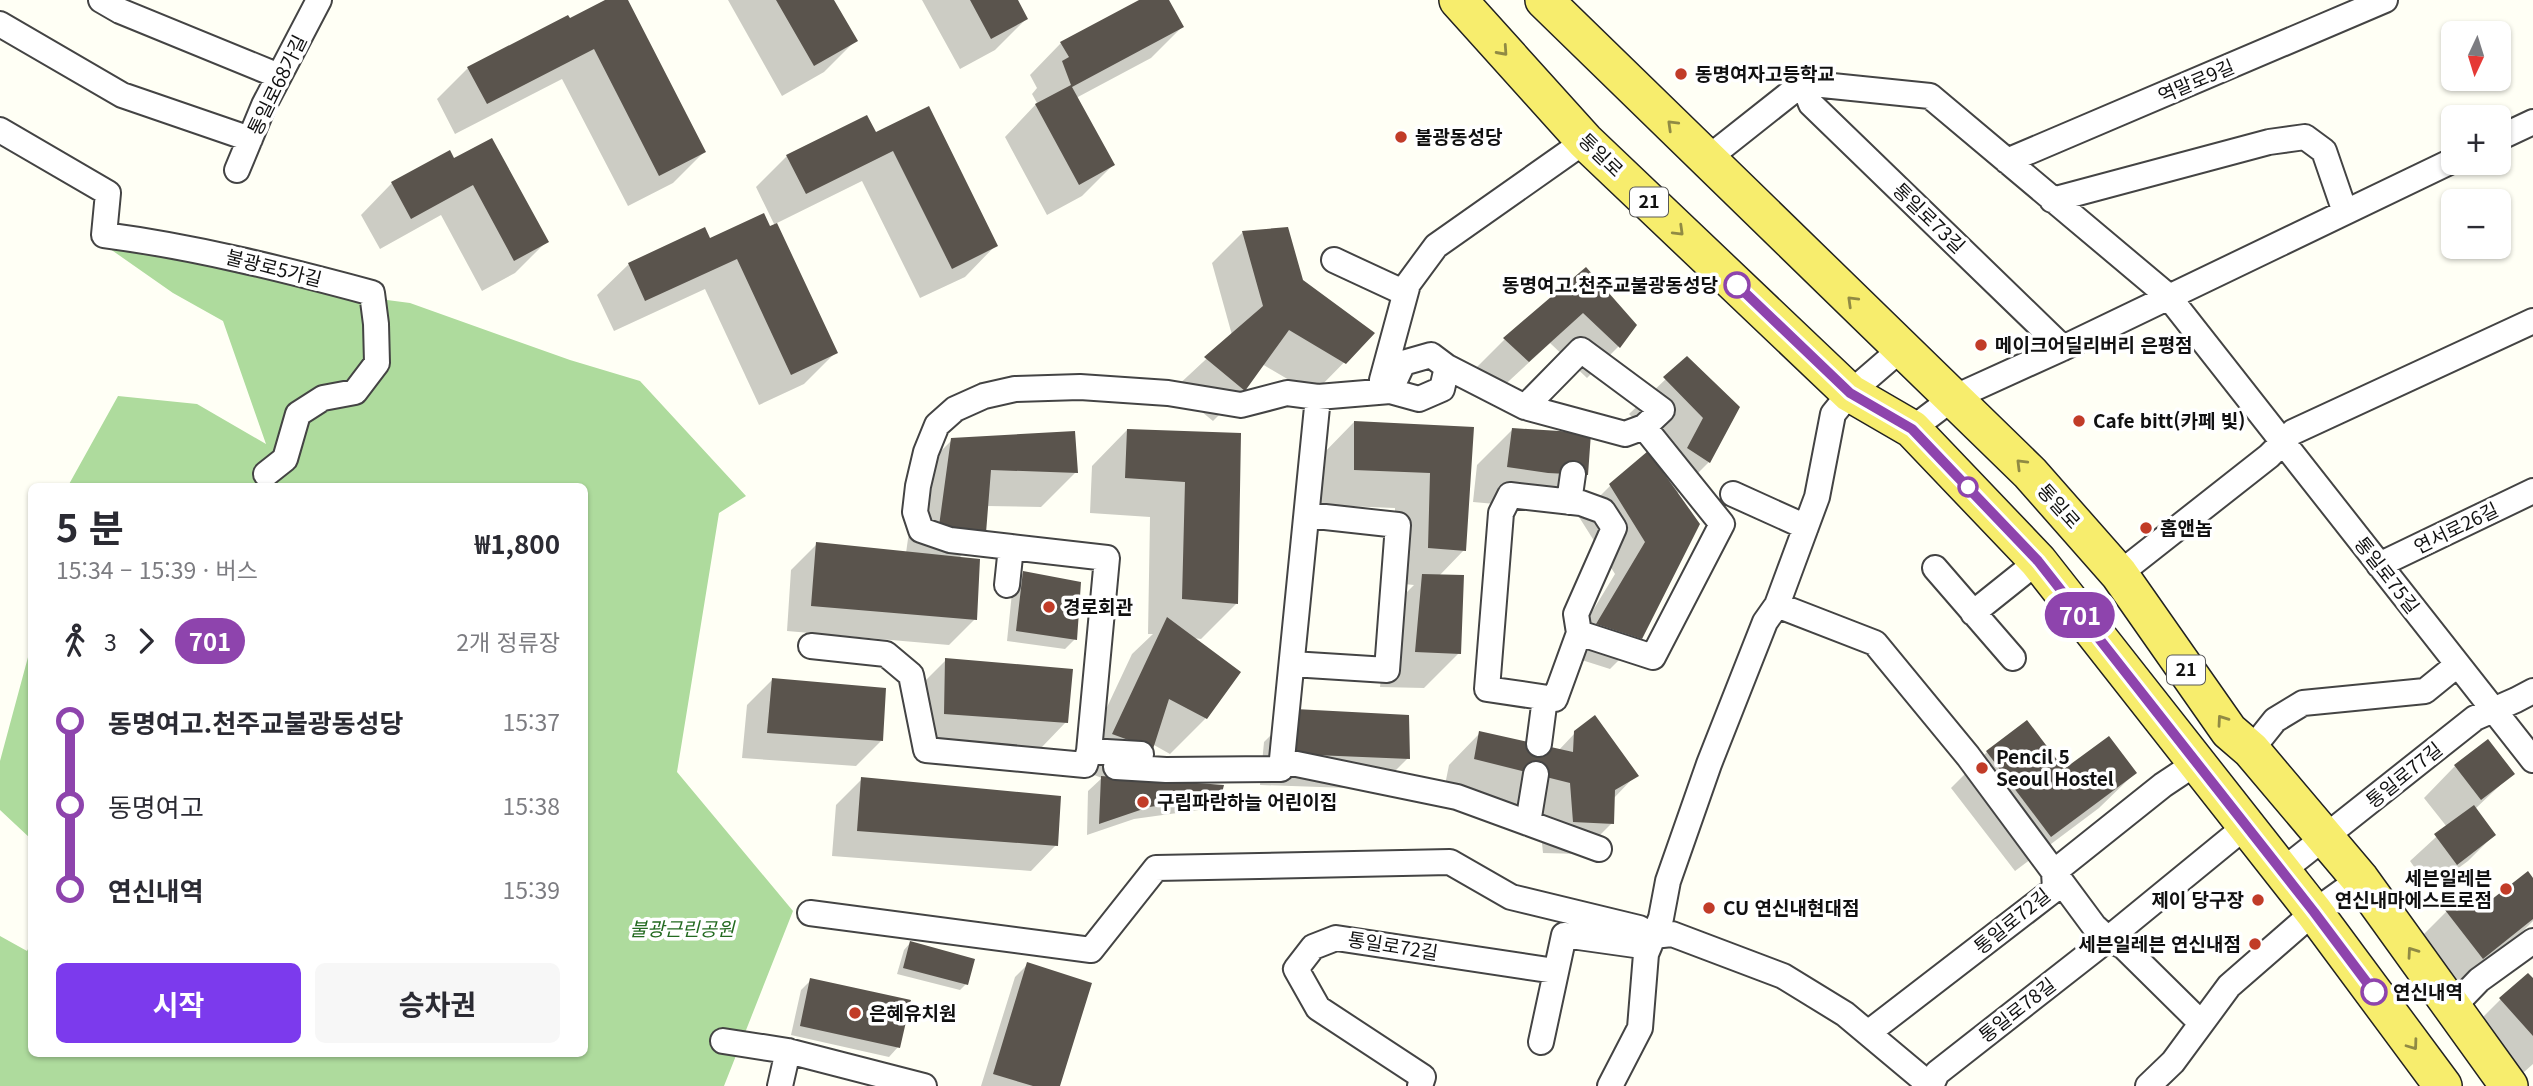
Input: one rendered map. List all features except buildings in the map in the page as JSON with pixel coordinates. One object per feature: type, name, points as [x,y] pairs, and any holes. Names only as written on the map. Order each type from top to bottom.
[{"type":"main road","name":"통일로","points":[[1458,0],[1585,141],[1850,393],[1912,429],[2038,561],[2314,912],[2443,1086]]},
{"type":"main road","name":"통일로","points":[[1544,0],[2030,473],[2119,574],[2230,731],[2251,750],[2360,879],[2509,1086]]},
{"type":"street","points":[[101,0],[120,11],[279,76]]},
{"type":"street","name":"통일로68가길","points":[[237,170],[279,76],[318,0]]},
{"type":"street","name":"역말로9길","points":[[2007,161],[2385,0]]},
{"type":"street","points":[[0,24],[122,95],[250,139]]},
{"type":"street","points":[[1707,159],[1803,83],[1930,96],[2168,296]]},
{"type":"street","name":"통일로73길","points":[[1803,83],[1811,104],[2063,348]]},
{"type":"street","points":[[2511,132],[2533,122]]},
{"type":"street","name":"불광로5가길","points":[[0,130],[108,193],[104,235],[219,254],[372,293],[377,363],[355,391],[323,398],[298,414],[285,458],[266,474]]},
{"type":"street","points":[[2052,200],[2269,142],[2305,137],[2324,151],[2345,212]]},
{"type":"street","points":[[1390,391],[1382,380],[1405,293],[1408,284],[1436,246],[1585,141]]},
{"type":"street","points":[[1912,429],[1953,398],[2441,166]]},
{"type":"street","points":[[1334,260],[1405,293]]},
{"type":"street","name":"통일로75길","points":[[2168,296],[2533,760]]},
{"type":"street","points":[[2119,574],[2269,456],[2293,432],[2533,321]]},
{"type":"street","points":[[1610,1086],[1640,1028],[1646,954],[1661,918],[1668,881],[1709,764],[1765,622],[1777,605],[1817,497],[1833,414],[1850,393],[1901,349]]},
{"type":"street","points":[[1390,391],[1403,363],[1431,355],[1447,367],[1525,407],[1579,427],[1625,434],[1644,427],[1662,410],[1581,350],[1525,407]]},
{"type":"street","points":[[811,646],[886,654],[911,675],[926,750],[1086,765],[1107,558],[950,540],[921,530],[915,512],[926,452],[937,425],[955,408],[984,396],[1015,389],[1080,387],[1168,393],[1241,405],[1287,393],[1318,397],[1390,391],[1419,399],[1442,389],[1447,367]]},
{"type":"street","points":[[1116,767],[1166,770],[1281,769],[1318,397]]},
{"type":"street","points":[[1579,633],[1653,657],[1722,524],[1644,427]]},
{"type":"street","points":[[1569,502],[1573,474]]},
{"type":"street","name":"연서로26길","points":[[2379,565],[2533,491]]},
{"type":"street","points":[[1510,495],[1581,503],[1603,512],[1614,528],[1576,614],[1579,633],[1555,699],[1487,689],[1501,513],[1510,495]]},
{"type":"street","points":[[1733,495],[1806,527]]},
{"type":"street","points":[[1292,664],[1387,670],[1398,525],[1307,515]]},
{"type":"street","points":[[1007,585],[1011,547]]},
{"type":"street","points":[[1973,613],[2038,561]]},
{"type":"street","points":[[1935,568],[2013,658]]},
{"type":"street","name":"통일로72길","points":[[1777,605],[1875,643],[1968,756],[2054,872],[2055,889],[1868,1033]]},
{"type":"street","points":[[2251,750],[2275,720],[2303,703],[2426,691],[2457,665]]},
{"type":"street","name":"통일로77길","points":[[2282,871],[2475,718],[2533,691]]},
{"type":"street","points":[[1539,744],[1545,698]]},
{"type":"street","points":[[1088,751],[1147,755]]},
{"type":"street","points":[[1282,761],[1457,797],[1599,849]]},
{"type":"street","points":[[2196,763],[2163,785],[2054,872],[2094,926],[2108,939],[2123,946],[2201,1023]]},
{"type":"street","points":[[1528,823],[1536,774]]},
{"type":"street","name":"통일로78길","points":[[1868,1033],[1931,1086],[1937,1073],[2108,939],[2246,826]]},
{"type":"street","points":[[810,914],[1091,950],[1156,868],[1450,862],[1511,897],[1639,928],[1653,936]]},
{"type":"street","points":[[2148,1086],[2172,1062],[2229,986],[2314,912],[2360,879]]},
{"type":"street","points":[[1541,1042],[1564,935],[1635,945],[1653,936],[1672,934],[1783,976],[1845,1014],[1868,1033]]},
{"type":"street","name":"통일로72길","points":[[1420,1086],[1423,1077],[1318,1008],[1296,969],[1313,947],[1336,938],[1555,971]]},
{"type":"street","points":[[2452,1008],[2479,980],[2533,941]]},
{"type":"street","points":[[723,1041],[789,1051],[880,1081],[924,1086]]},
{"type":"street","points":[[780,1086],[789,1051]]},
{"type":"green space","name":"불광근린공원","points":[[103,244],[211,261],[341,294],[410,303],[570,360],[640,381],[746,496],[719,513],[677,772],[793,911],[724,1086],[0,1086],[0,936],[27,951],[28,949],[28,1057],[588,1057],[588,483],[70,483],[118,396],[197,404],[266,444],[223,321],[173,293]]},
{"type":"green space","points":[[28,657],[28,836],[0,810],[0,761]]},
{"type":"bus line","name":"701","points":[[1737,285],[1850,393],[1912,429],[2038,561],[2374,992]]},
{"type":"place","name":"동명여자고등학교","points":[[1681,74]]},
{"type":"place","name":"불광동성당","points":[[1401,137]]},
{"type":"place","name":"동명여고.천주교불광동성당","points":[[1737,285]]},
{"type":"place","name":"메이크어딜리버리 은평점","points":[[1981,345]]},
{"type":"place","name":"Cafe bitt(카페 빛)","points":[[2079,421]]},
{"type":"place","name":"홉앤놉","points":[[2146,528]]},
{"type":"place","name":"경로회관","points":[[1049,607]]},
{"type":"place","name":"Pencil 5 Seoul Hostel","points":[[1982,768]]},
{"type":"place","name":"구립파란하늘 어린이집","points":[[1143,802]]},
{"type":"place","name":"세븐일레븐 연신내마에스트로점","points":[[2506,889]]},
{"type":"place","name":"제이 당구장","points":[[2258,900]]},
{"type":"place","name":"CU 연신내현대점","points":[[1709,908]]},
{"type":"place","name":"세븐일레븐 연신내점","points":[[2255,944]]},
{"type":"place","name":"연신내역","points":[[2374,992]]},
{"type":"place","name":"은혜유치원","points":[[855,1013]]}]
